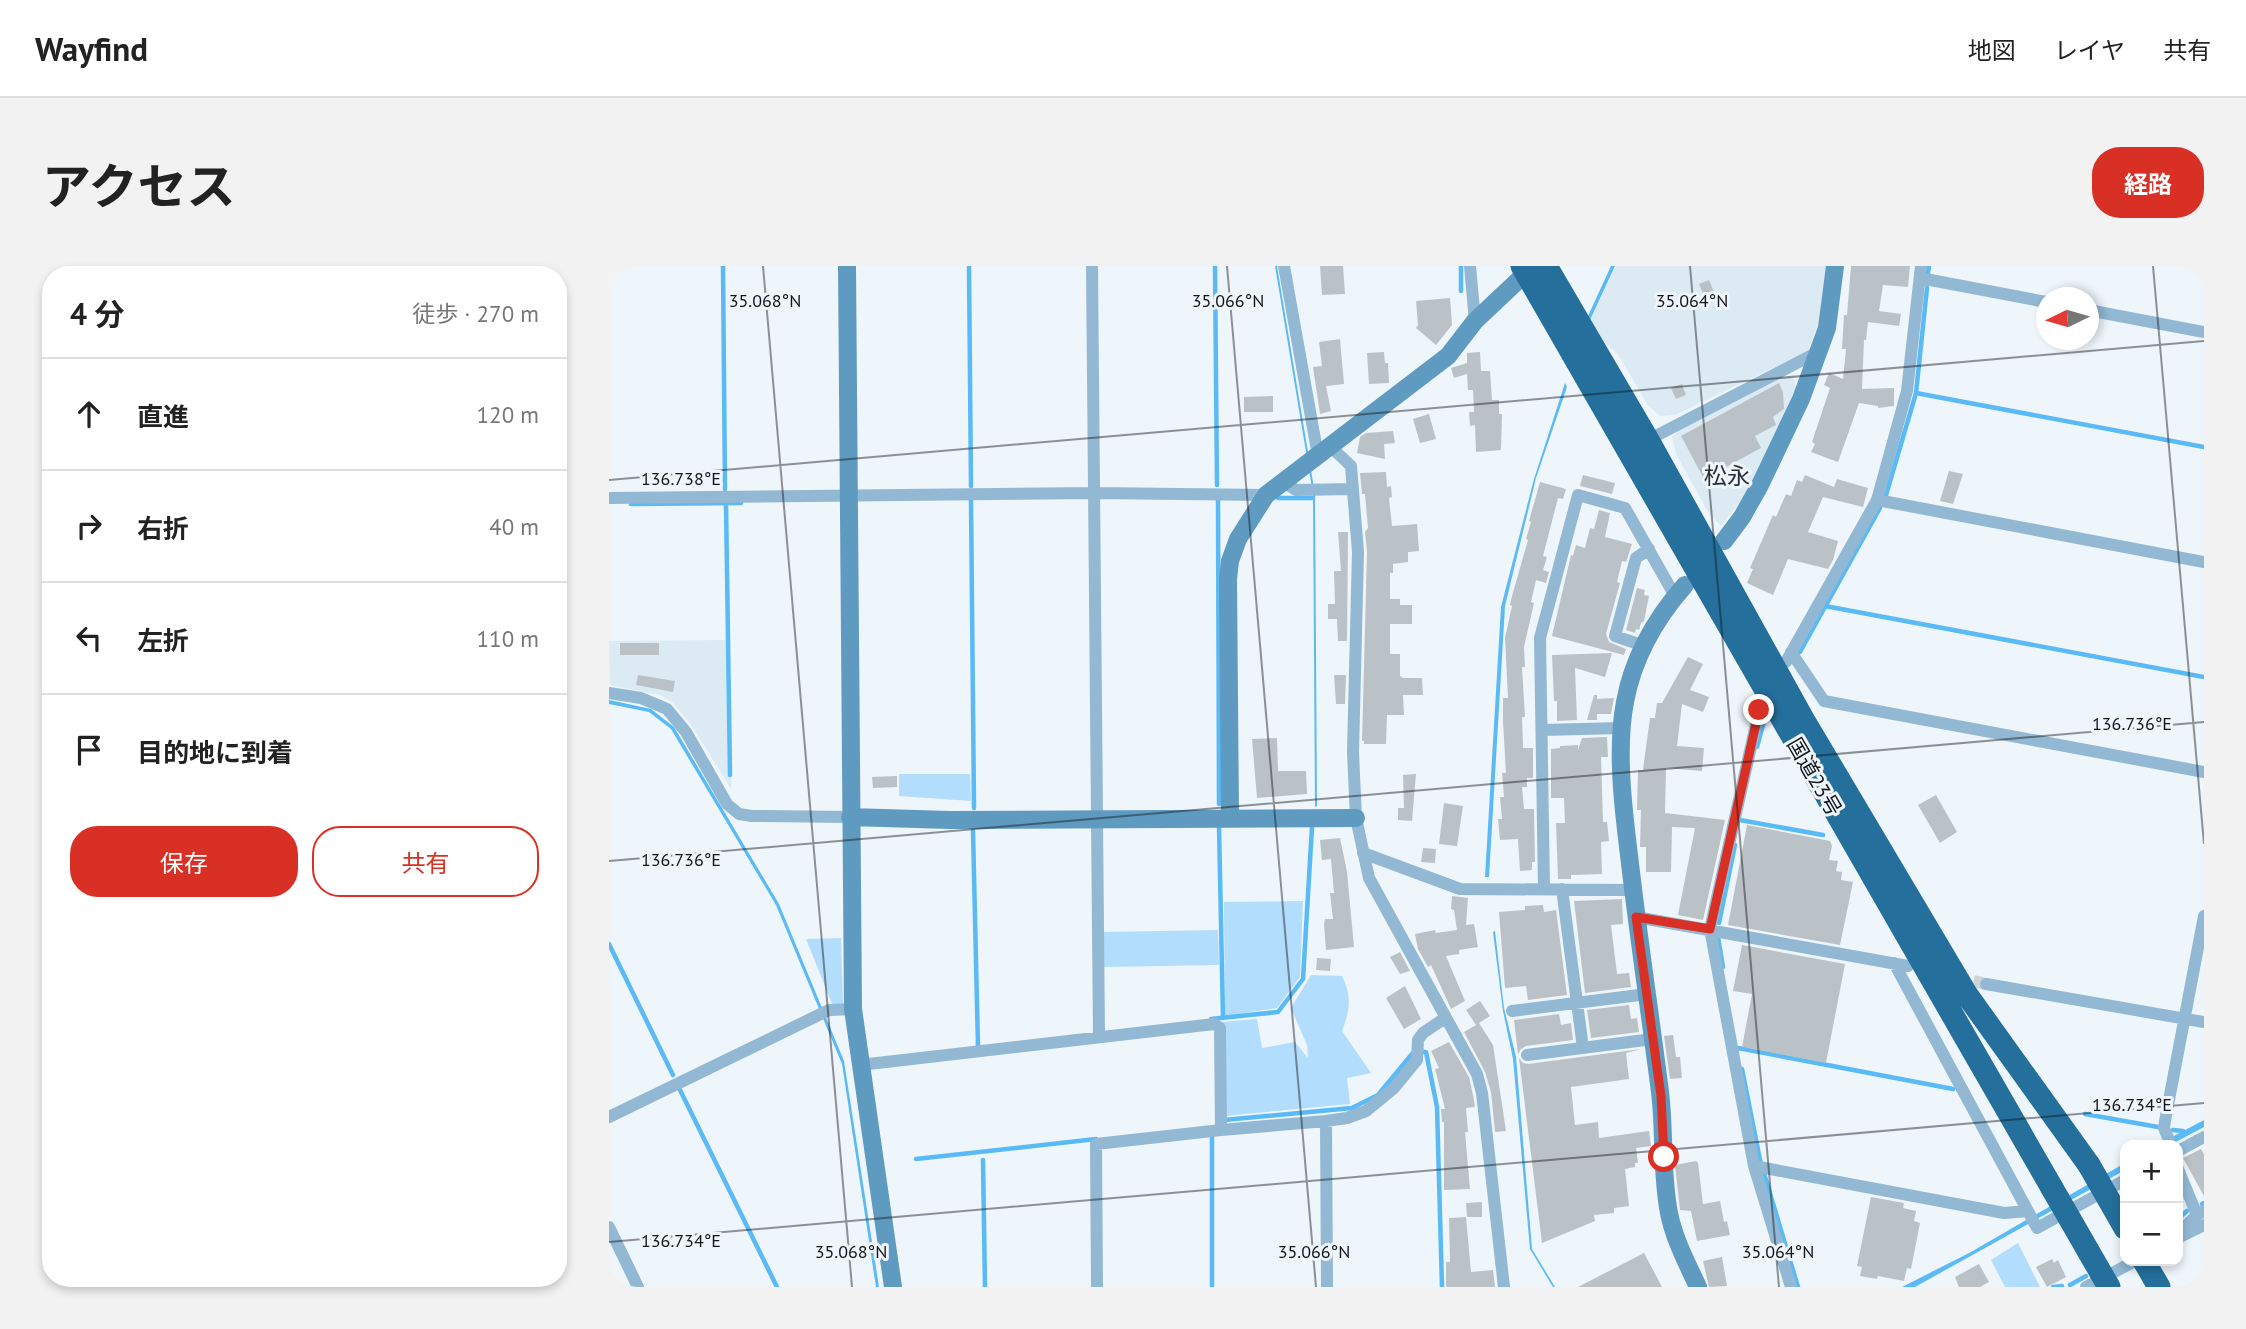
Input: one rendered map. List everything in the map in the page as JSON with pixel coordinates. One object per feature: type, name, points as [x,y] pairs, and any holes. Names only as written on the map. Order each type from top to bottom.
[{"type":"highway","name":"国道23号","points":[[1531,268],[1647,440],[1803,719],[1967,995],[2089,1165],[2120,1219]]},
{"type":"highway","name":"国道23号","points":[[1531,268],[2109,1287]]},
{"type":"highway","points":[[2147,1266],[2159,1287]]},
{"type":"street","points":[[847,266],[853,1009],[893,1287]]},
{"type":"street","points":[[1092,266],[1099,1037]]},
{"type":"street","points":[[1284,266],[1316,457]]},
{"type":"street","points":[[1471,266],[1475,321]]},
{"type":"street","points":[[1724,541],[1742,517],[1760,485],[1801,399],[1827,328],[1835,266]]},
{"type":"street","points":[[1230,817],[1227,579],[1238,539],[1266,495],[1448,356],[1475,321],[1531,268]]},
{"type":"street","points":[[2036,300],[1920,272],[1907,391],[1877,500],[1789,657],[1823,701],[2204,772]]},
{"type":"street","points":[[2099,312],[2204,332]]},
{"type":"street","points":[[1647,440],[1818,352]]},
{"type":"street","points":[[1316,457],[1351,466],[1358,552],[1353,752],[1356,818],[1363,853],[1369,878],[1477,1074],[1482,1093],[1504,1287]]},
{"type":"street","points":[[1283,482],[1296,490],[1353,489]]},
{"type":"street","points":[[609,498],[1095,493],[1266,495]]},
{"type":"street","points":[[1544,889],[1540,638],[1578,495],[1625,508],[1649,549],[1680,591],[1666,606],[1644,646],[1625,702],[1622,728],[1625,820],[1661,1096],[1669,1213],[1674,1234],[1698,1287]]},
{"type":"street","points":[[1877,500],[2204,562]]},
{"type":"street","points":[[1644,646],[1615,636],[1636,558],[1649,549]]},
{"type":"street","points":[[609,693],[641,698],[667,709],[686,732],[727,804],[739,814],[949,820],[1356,818]]},
{"type":"street","points":[[1759,710],[1710,929],[1760,1167],[1791,1287]]},
{"type":"street","points":[[1542,730],[1622,728]]},
{"type":"street","points":[[1363,853],[1460,888],[1633,890]]},
{"type":"street","points":[[1562,889],[1583,1048]]},
{"type":"street","points":[[2170,1140],[2164,1128],[2165,1121],[2204,916]]},
{"type":"street","points":[[1636,917],[1908,966]]},
{"type":"street","points":[[1894,963],[2037,1228],[2120,1183]]},
{"type":"street","points":[[1986,984],[2204,1021]]},
{"type":"street","points":[[1512,1011],[1647,993]]},
{"type":"street","points":[[609,1117],[822,1013],[853,1009]]},
{"type":"street","points":[[1097,1287],[1096,1144],[1326,1121],[1357,1115],[1374,1106],[1394,1088],[1417,1060],[1418,1040],[1423,1033],[1445,1018]]},
{"type":"street","points":[[860,1065],[1214,1024],[1220,1028],[1221,1130]]},
{"type":"street","points":[[1527,1055],[1653,1039]]},
{"type":"street","points":[[1326,1121],[1327,1287]]},
{"type":"street","points":[[2183,1148],[2204,1137]]},
{"type":"street","points":[[1760,1167],[2031,1217]]},
{"type":"street","points":[[2183,1179],[2202,1217],[2183,1232]]},
{"type":"street","points":[[609,1227],[638,1287]]},
{"type":"street","points":[[2086,1287],[2126,1266]]},
{"type":"shaded area","points":[[1616,266],[1829,266],[1826,303],[1808,351],[1675,415],[1660,416],[1647,404],[1618,354],[1600,339],[1590,320]]},
{"type":"shaded area","points":[[1790,376],[1795,380],[1795,389],[1769,450],[1743,498],[1721,526],[1708,512],[1676,454],[1672,437],[1681,428],[1782,377]]},
{"type":"shaded area","points":[[728,640],[731,789],[692,726],[672,702],[660,695],[610,685],[609,641]]},
{"type":"shaded area","points":[[899,774],[970,774],[971,801],[899,796]]},
{"type":"shaded area","points":[[1303,901],[1300,977],[1277,1008],[1225,1016],[1224,902]]},
{"type":"shaded area","points":[[1218,930],[1219,965],[1104,967],[1104,932]]},
{"type":"shaded area","points":[[841,938],[843,1003],[833,1006],[806,939]]},
{"type":"shaded area","points":[[1311,975],[1342,976],[1349,1004],[1342,1031],[1371,1073],[1347,1078],[1350,1104],[1224,1116],[1222,1022],[1257,1019],[1262,1048],[1295,1042],[1308,1058],[1307,1045],[1291,1008]]},
{"type":"shaded area","points":[[2018,1243],[2040,1287],[2005,1287],[1991,1260]]},
{"type":"water","points":[[1275,266],[1315,494],[1315,807],[1313,494]]},
{"type":"water","points":[[1611,266],[1615,266],[1590,320],[1588,316]]},
{"type":"water","points":[[1565,383],[1567,387],[1536,478],[1505,606],[1489,877],[1485,877],[1501,607],[1534,479]]},
{"type":"water","points":[[609,700],[651,709],[674,727],[779,904],[844,1061],[879,1287],[876,1287],[842,1064],[776,905],[671,729],[649,712],[609,704]]},
{"type":"water","points":[[1495,931],[1504,1008],[1516,1057],[1532,1249],[1555,1287],[1530,1249],[1513,1059],[1503,1011]]},
{"type":"water","points":[[2204,1120],[2204,1127],[2179,1140],[2166,1140]]},
{"type":"water","points":[[2120,1166],[2120,1173],[1915,1287],[1902,1287],[1971,1252]]},
{"type":"building","points":[[1320,266],[1343,266],[1345,294],[1322,295]]},
{"type":"building","points":[[1851,266],[1910,266],[1908,287],[1883,285],[1879,311],[1901,314],[1899,326],[1868,322],[1864,340],[1862,389],[1894,388],[1894,406],[1878,408],[1859,403],[1838,462],[1811,452],[1830,388],[1824,385],[1829,373],[1843,379],[1846,349],[1842,349],[1844,315],[1847,315]]},
{"type":"building","points":[[1709,280],[1716,297],[1706,301],[1699,284]]},
{"type":"building","points":[[1450,298],[1452,325],[1436,345],[1416,328],[1416,301]]},
{"type":"building","points":[[1340,339],[1344,384],[1326,386],[1331,411],[1320,414],[1313,367],[1322,366],[1319,342]]},
{"type":"building","points":[[1384,352],[1385,363],[1388,363],[1389,383],[1369,384],[1367,353]]},
{"type":"building","points":[[1480,352],[1481,371],[1490,371],[1492,400],[1499,400],[1499,414],[1502,414],[1501,450],[1476,452],[1475,425],[1470,426],[1469,412],[1474,412],[1473,390],[1468,390],[1467,374],[1454,378],[1451,368],[1467,363],[1467,353]]},
{"type":"building","points":[[1779,383],[1783,392],[1784,409],[1773,417],[1776,425],[1755,436],[1761,448],[1704,479],[1681,436]]},
{"type":"building","points":[[1682,384],[1686,395],[1676,399],[1671,388]]},
{"type":"building","points":[[1273,396],[1273,412],[1244,412],[1244,397]]},
{"type":"building","points":[[1429,414],[1436,439],[1420,443],[1413,419]]},
{"type":"building","points":[[1393,431],[1395,443],[1384,444],[1385,459],[1357,453],[1360,437],[1366,433]]},
{"type":"building","points":[[1949,471],[1963,474],[1953,504],[1940,501]]},
{"type":"building","points":[[1386,472],[1387,487],[1391,486],[1392,497],[1389,498],[1392,526],[1417,524],[1419,551],[1408,552],[1408,562],[1393,564],[1393,573],[1390,573],[1390,599],[1400,599],[1400,605],[1412,605],[1412,624],[1390,624],[1390,654],[1400,654],[1400,676],[1422,678],[1423,695],[1403,695],[1404,715],[1387,715],[1386,744],[1364,744],[1365,532],[1368,528],[1360,473]]},
{"type":"building","points":[[1583,475],[1615,483],[1612,494],[1580,486]]},
{"type":"building","points":[[1805,475],[1834,487],[1837,479],[1868,488],[1863,507],[1823,497],[1808,532],[1838,541],[1833,560],[1828,569],[1788,559],[1773,595],[1747,583],[1753,569],[1750,568],[1773,515],[1776,517],[1786,494],[1791,496],[1797,480],[1802,482]]},
{"type":"building","points":[[1540,482],[1566,489],[1563,499],[1558,498],[1543,556],[1547,557],[1543,570],[1549,572],[1546,583],[1536,580],[1524,647],[1523,748],[1533,748],[1533,778],[1527,778],[1527,787],[1522,787],[1524,809],[1534,809],[1535,862],[1532,862],[1532,870],[1520,871],[1518,839],[1500,840],[1498,819],[1502,819],[1500,797],[1504,797],[1502,773],[1506,773],[1503,722],[1503,698],[1508,698],[1505,638],[1512,596],[1528,540],[1529,521]]},
{"type":"building","points":[[1599,510],[1610,513],[1605,537],[1632,544],[1626,562],[1622,561],[1617,582],[1620,583],[1606,634],[1609,642],[1626,649],[1624,655],[1552,636],[1571,555],[1573,556],[1576,545],[1585,548],[1590,528],[1594,529]]},
{"type":"building","points":[[1338,532],[1348,532],[1347,641],[1338,641],[1337,619],[1328,619],[1328,604],[1335,604],[1334,571],[1341,571]]},
{"type":"building","points":[[1637,588],[1645,590],[1644,595],[1649,596],[1644,621],[1635,633],[1626,630]]},
{"type":"building","points":[[620,643],[659,643],[659,655],[620,655]]},
{"type":"building","points":[[1612,653],[1605,677],[1575,668],[1577,720],[1557,721],[1552,655]]},
{"type":"building","points":[[1688,657],[1703,664],[1690,690],[1709,697],[1703,712],[1682,704],[1677,746],[1704,748],[1702,771],[1666,768],[1665,813],[1725,820],[1703,920],[1678,915],[1695,828],[1672,827],[1671,872],[1646,872],[1646,847],[1640,847],[1641,810],[1637,810],[1638,770],[1643,770],[1650,718],[1655,718],[1657,703],[1662,703]]},
{"type":"building","points":[[638,675],[675,681],[673,692],[636,685]]},
{"type":"building","points":[[1334,675],[1346,675],[1345,704],[1336,704]]},
{"type":"building","points":[[1594,695],[1597,695],[1597,699],[1614,698],[1611,714],[1597,714],[1597,720],[1587,720]]},
{"type":"building","points":[[1607,737],[1608,757],[1601,757],[1603,822],[1607,822],[1609,841],[1601,842],[1602,874],[1571,875],[1571,879],[1558,879],[1556,823],[1565,823],[1564,798],[1551,798],[1551,749],[1578,745],[1578,750],[1582,738]]},
{"type":"building","points":[[1277,738],[1278,771],[1306,771],[1307,794],[1257,798],[1252,739]]},
{"type":"building","points":[[1416,774],[1412,821],[1398,820],[1398,808],[1404,808],[1403,775]]},
{"type":"building","points":[[897,776],[897,787],[873,788],[872,777]]},
{"type":"building","points":[[1936,795],[1957,832],[1940,843],[1918,805]]},
{"type":"building","points":[[1444,803],[1463,806],[1457,846],[1439,844]]},
{"type":"building","points":[[1747,825],[1830,841],[1832,846],[1829,860],[1838,861],[1836,871],[1842,872],[1841,880],[1853,882],[1840,945],[1728,925]]},
{"type":"building","points":[[1340,838],[1347,872],[1354,947],[1326,950],[1324,924],[1325,919],[1333,919],[1330,893],[1334,893],[1331,859],[1322,860],[1320,840]]},
{"type":"building","points":[[1423,848],[1436,849],[1435,863],[1421,862]]},
{"type":"building","points":[[1452,896],[1468,898],[1466,925],[1474,924],[1478,947],[1459,950],[1459,954],[1446,956],[1465,1001],[1451,1009],[1431,965],[1428,967],[1418,949],[1415,934],[1457,930],[1454,910],[1451,909]]},
{"type":"building","points":[[1622,899],[1623,924],[1611,925],[1617,974],[1629,973],[1631,987],[1585,993],[1574,901]]},
{"type":"building","points":[[1543,905],[1544,912],[1556,910],[1567,995],[1528,1000],[1526,986],[1505,988],[1499,912],[1525,910],[1525,906]]},
{"type":"building","points":[[1742,945],[1845,964],[1826,1063],[1742,1047],[1752,994],[1733,991]]},
{"type":"building","points":[[1400,952],[1410,971],[1400,974],[1390,957]]},
{"type":"building","points":[[1317,958],[1331,959],[1330,971],[1316,970]]},
{"type":"building","points":[[1405,986],[1421,1019],[1404,1029],[1386,998]]},
{"type":"building","points":[[1480,1001],[1490,1016],[1479,1023],[1493,1045],[1506,1131],[1495,1132],[1491,1092],[1485,1072],[1464,1032],[1476,1025],[1466,1010]]},
{"type":"building","points":[[1629,1005],[1631,1019],[1637,1018],[1639,1032],[1591,1038],[1587,1010]]},
{"type":"building","points":[[1559,1014],[1561,1025],[1571,1023],[1573,1040],[1526,1046],[1518,1054],[1514,1020]]},
{"type":"building","points":[[1673,1035],[1676,1057],[1680,1057],[1682,1078],[1670,1079],[1664,1036]]},
{"type":"building","points":[[1449,1042],[1469,1077],[1475,1107],[1466,1108],[1468,1132],[1465,1132],[1470,1189],[1444,1190],[1444,1122],[1441,1109],[1445,1109],[1435,1069],[1439,1068],[1431,1051]]},
{"type":"building","points":[[1641,1049],[1626,1053],[1629,1079],[1571,1087],[1575,1125],[1598,1122],[1599,1138],[1649,1131],[1651,1146],[1636,1148],[1638,1163],[1635,1163],[1635,1167],[1625,1169],[1629,1206],[1614,1208],[1614,1213],[1594,1215],[1595,1221],[1542,1243],[1519,1058],[1528,1064]]},
{"type":"building","points":[[2201,1149],[2204,1154],[2204,1196],[2183,1158]]},
{"type":"building","points":[[1696,1161],[1703,1204],[1720,1201],[1730,1235],[1697,1241],[1691,1211],[1680,1210],[1675,1165]]},
{"type":"building","points":[[1871,1197],[1904,1203],[1903,1208],[1916,1211],[1914,1221],[1920,1223],[1911,1269],[1907,1268],[1904,1281],[1860,1276],[1862,1267],[1857,1266]]},
{"type":"building","points":[[1482,1202],[1482,1217],[1467,1217],[1466,1203]]},
{"type":"building","points":[[1466,1217],[1471,1272],[1493,1270],[1495,1287],[1446,1287],[1446,1262],[1450,1262],[1449,1218]]},
{"type":"building","points":[[1644,1253],[1662,1287],[1578,1287]]},
{"type":"building","points":[[1722,1257],[1727,1286],[1709,1287],[1703,1261]]},
{"type":"building","points":[[2052,1259],[2054,1263],[2058,1260],[2066,1277],[2047,1287],[2036,1267]]},
{"type":"building","points":[[1979,1264],[1989,1282],[1980,1287],[1959,1287],[1955,1277]]},
{"type":"waterway","points":[[723,266],[725,489]]},
{"type":"waterway","points":[[969,266],[971,486]]},
{"type":"waterway","points":[[1215,266],[1217,485]]},
{"type":"waterway","points":[[1461,266],[1461,291]]},
{"type":"waterway","points":[[1928,273],[1929,266]]},
{"type":"waterway","points":[[1886,495],[1916,393],[1927,288]]},
{"type":"waterway","points":[[1916,393],[2204,447]]},
{"type":"waterway","points":[[1218,497],[1219,804]]},
{"type":"waterway","points":[[1278,498],[1312,498]]},
{"type":"waterway","points":[[971,500],[974,808]]},
{"type":"waterway","points":[[726,503],[730,775]]},
{"type":"waterway","points":[[631,504],[741,503]]},
{"type":"waterway","points":[[1800,652],[1880,508]]},
{"type":"waterway","points":[[1825,606],[2204,677]]},
{"type":"waterway","points":[[1757,747],[1765,718]]},
{"type":"waterway","points":[[1740,820],[1823,835]]},
{"type":"waterway","points":[[1219,826],[1223,1018]]},
{"type":"waterway","points":[[1211,1019],[1278,1012],[1303,979],[1312,827]]},
{"type":"waterway","points":[[973,831],[978,1047]]},
{"type":"waterway","points":[[1719,923],[1735,845]]},
{"type":"waterway","points":[[1718,937],[1723,967]]},
{"type":"waterway","points":[[609,944],[673,1075]]},
{"type":"waterway","points":[[1738,1048],[1953,1089]]},
{"type":"waterway","points":[[1422,1052],[1426,1052],[1437,1107],[1442,1287]]},
{"type":"waterway","points":[[1224,1120],[1352,1108],[1378,1095],[1412,1054]]},
{"type":"waterway","points":[[1742,1069],[1760,1160],[1798,1287]]},
{"type":"waterway","points":[[680,1090],[777,1287]]},
{"type":"waterway","points":[[2085,1114],[2158,1127]]},
{"type":"waterway","points":[[2173,1130],[2183,1131]]},
{"type":"waterway","points":[[1212,1134],[1212,1287]]},
{"type":"waterway","points":[[916,1159],[1096,1139]]},
{"type":"waterway","points":[[983,1160],[985,1287]]},
{"type":"waterway","points":[[2183,1215],[2187,1211]]},
{"type":"waterway","points":[[2070,1285],[2086,1276]]},
{"type":"waterway","points":[[2053,1287],[2062,1286]]},
{"type":"tunnel","points":[[1956,977],[1986,984]]},
{"type":"district","name":"松永","points":[[1727,476]]},
{"type":"route","points":[[1664,1157],[1661,1096],[1636,917],[1710,929],[1759,710]]}]
